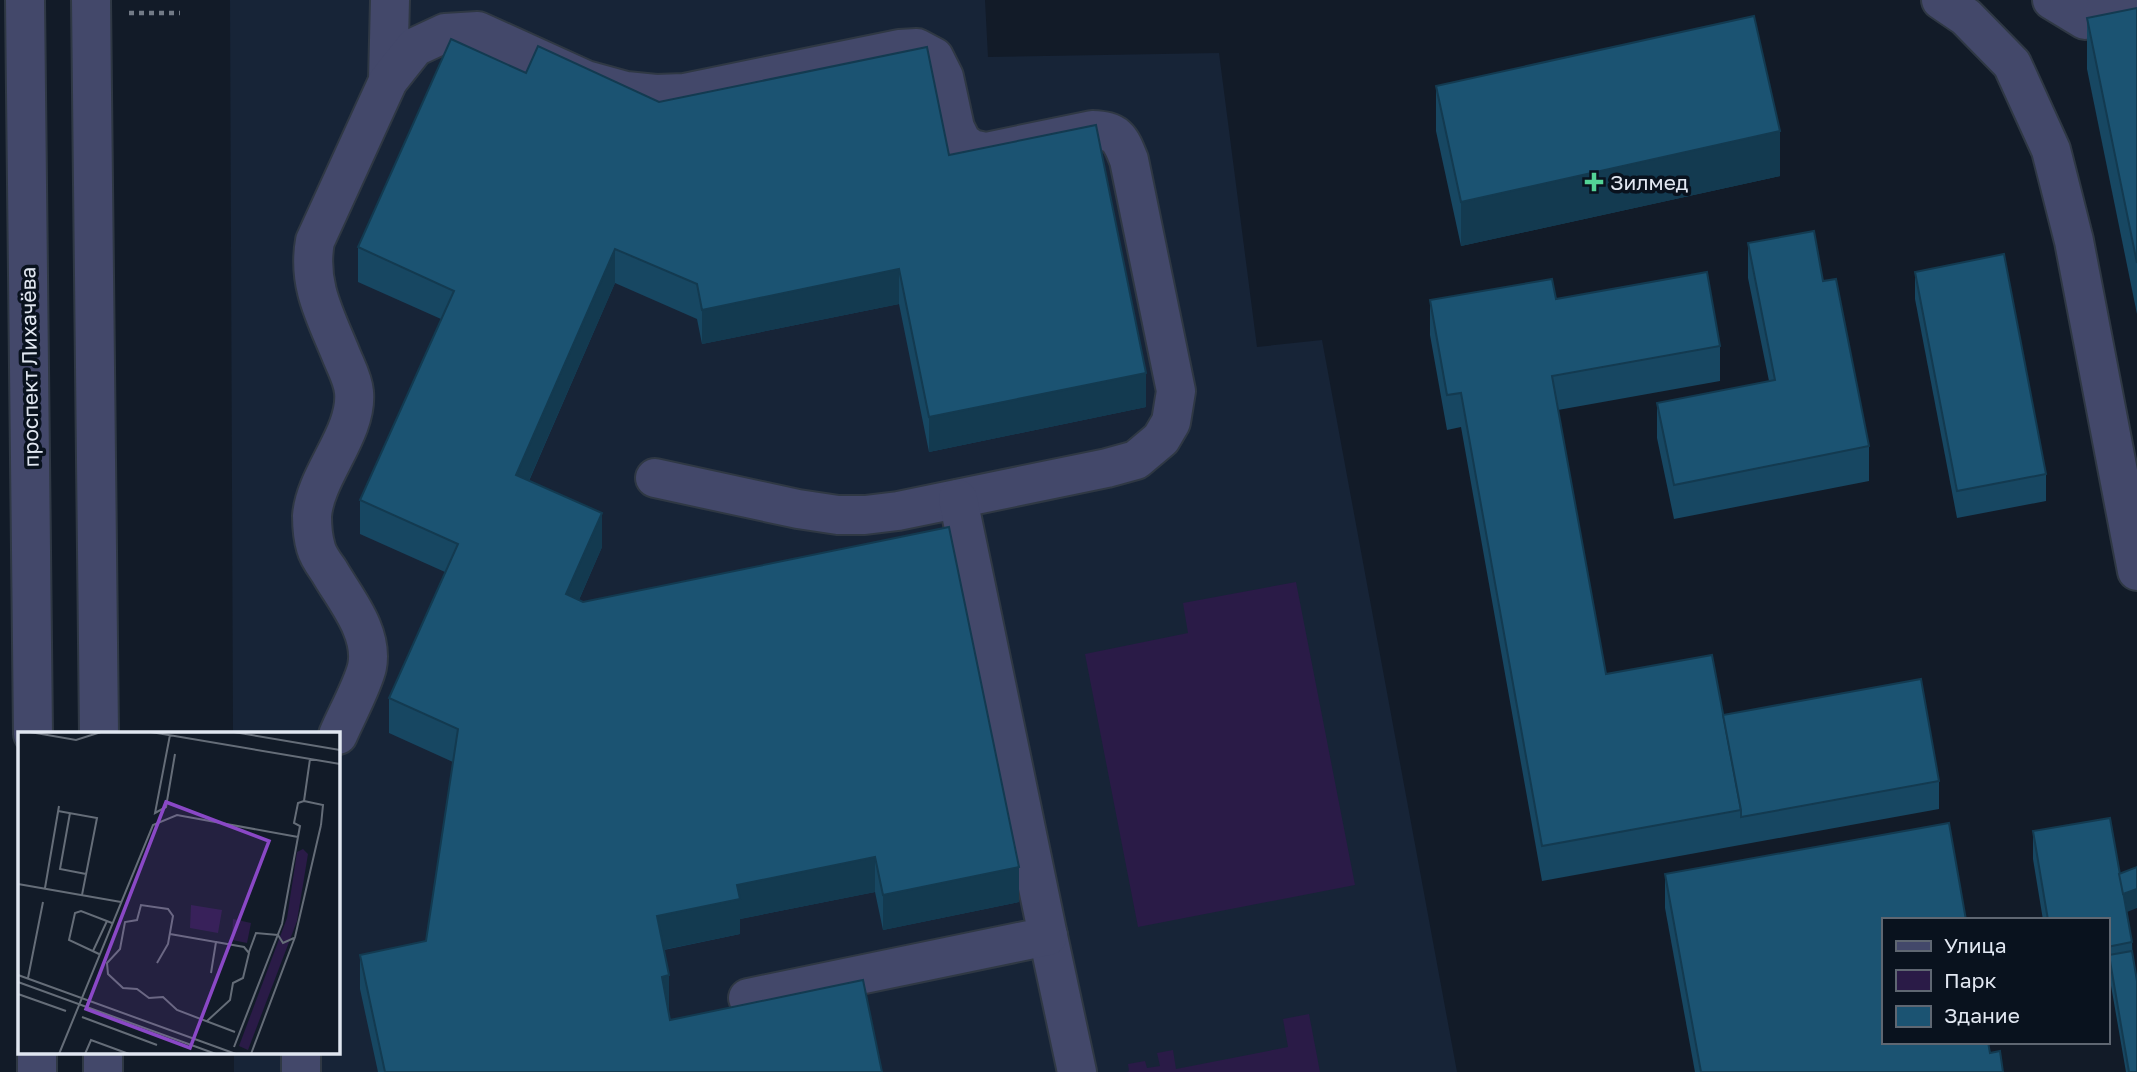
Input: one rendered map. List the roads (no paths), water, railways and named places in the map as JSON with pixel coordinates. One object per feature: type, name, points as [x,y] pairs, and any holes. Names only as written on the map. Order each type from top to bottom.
[{"type":"street","name":"проспект Лихачёва","points":[[24,0],[33,732]]},
{"type":"street","points":[[91,0],[99,732]]},
{"type":"street","points":[[387,81],[390,0]]},
{"type":"street","points":[[1941,0],[1966,17],[2012,64],[2051,150],[2074,241],[2137,571]]},
{"type":"street","points":[[2052,0],[2085,20],[2137,9]]},
{"type":"street","points":[[339,732],[367,667],[368,649],[359,622],[316,550],[312,514],[317,495],[353,413],[355,394],[352,379],[319,299],[313,277],[312,259],[315,241],[387,81],[415,47],[445,33],[478,30],[586,80],[626,91],[656,94],[684,93],[899,49],[917,48],[934,57],[944,77],[955,128],[962,142],[972,149],[986,152],[1092,130],[1108,131],[1121,139],[1129,160],[1176,391],[1171,422],[1161,439],[1136,460],[958,499],[865,515],[838,515],[798,509],[655,478]]},
{"type":"street","points":[[958,499],[1077,1072]]},
{"type":"street","points":[[748,998],[1048,936]]},
{"type":"street","points":[[37,1054],[37,1072]]},
{"type":"street","points":[[103,1054],[103,1072]]},
{"type":"street","points":[[301,1072],[302,1054]]},
{"type":"place","name":"Зилмед","points":[[1594,182]]}]
